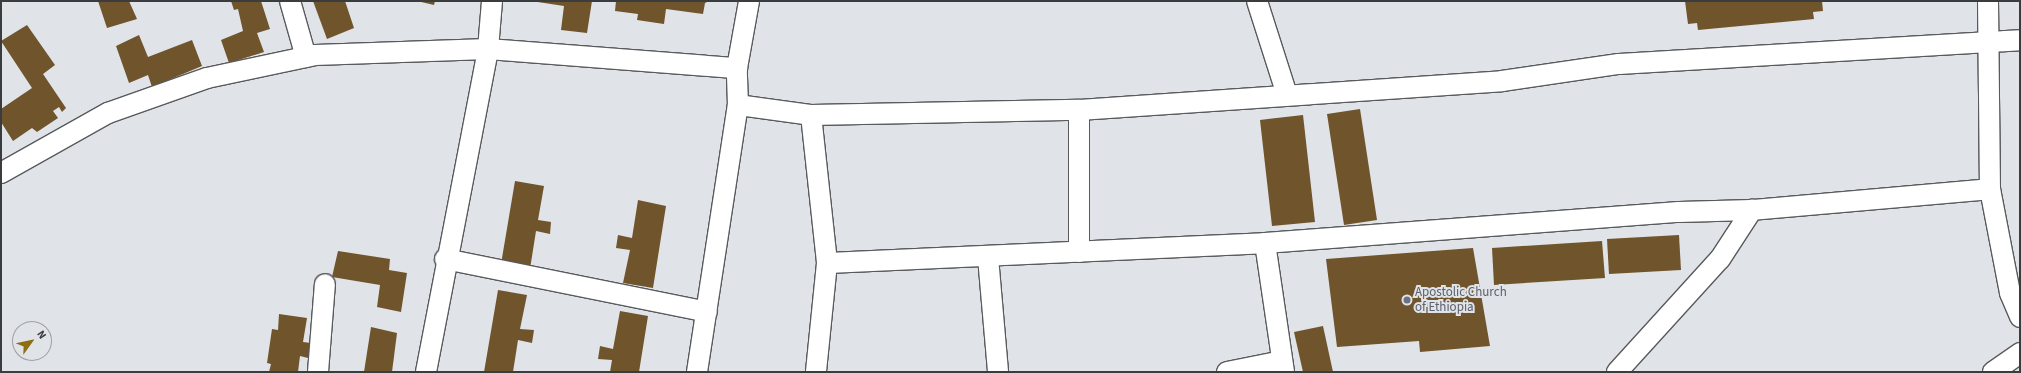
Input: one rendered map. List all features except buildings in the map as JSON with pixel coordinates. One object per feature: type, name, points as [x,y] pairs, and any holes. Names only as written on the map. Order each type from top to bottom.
[{"type":"street","points":[[290,1],[306,57]]},
{"type":"street","points":[[426,372],[445,259],[488,49],[492,1]]},
{"type":"street","points":[[697,372],[738,105],[737,68],[749,1]]},
{"type":"street","points":[[1257,1],[1287,95]]},
{"type":"street","points":[[1988,1],[1990,41],[1990,189],[2010,293],[2020,317]]},
{"type":"street","points":[[738,105],[811,115],[1079,110],[1502,81],[1619,64],[2020,40]]},
{"type":"street","points":[[3,167],[108,113],[207,78],[306,57],[488,49],[737,68]]},
{"type":"street","points":[[1079,110],[1079,252]]},
{"type":"street","points":[[811,115],[826,263],[816,372]]},
{"type":"street","points":[[826,263],[988,257],[1266,243],[1678,212],[1752,210],[1990,189]]},
{"type":"street","points":[[1622,370],[1720,259],[1752,210]]},
{"type":"street","points":[[1227,372],[1283,367],[1266,243]]},
{"type":"street","points":[[988,257],[998,372]]},
{"type":"street","points":[[445,259],[706,312]]},
{"type":"street","points":[[318,372],[325,284]]},
{"type":"street","points":[[1993,372],[2020,353]]},
{"type":"place","name":"Apostolic Church of Ethiopia","points":[[1407,300]]}]
